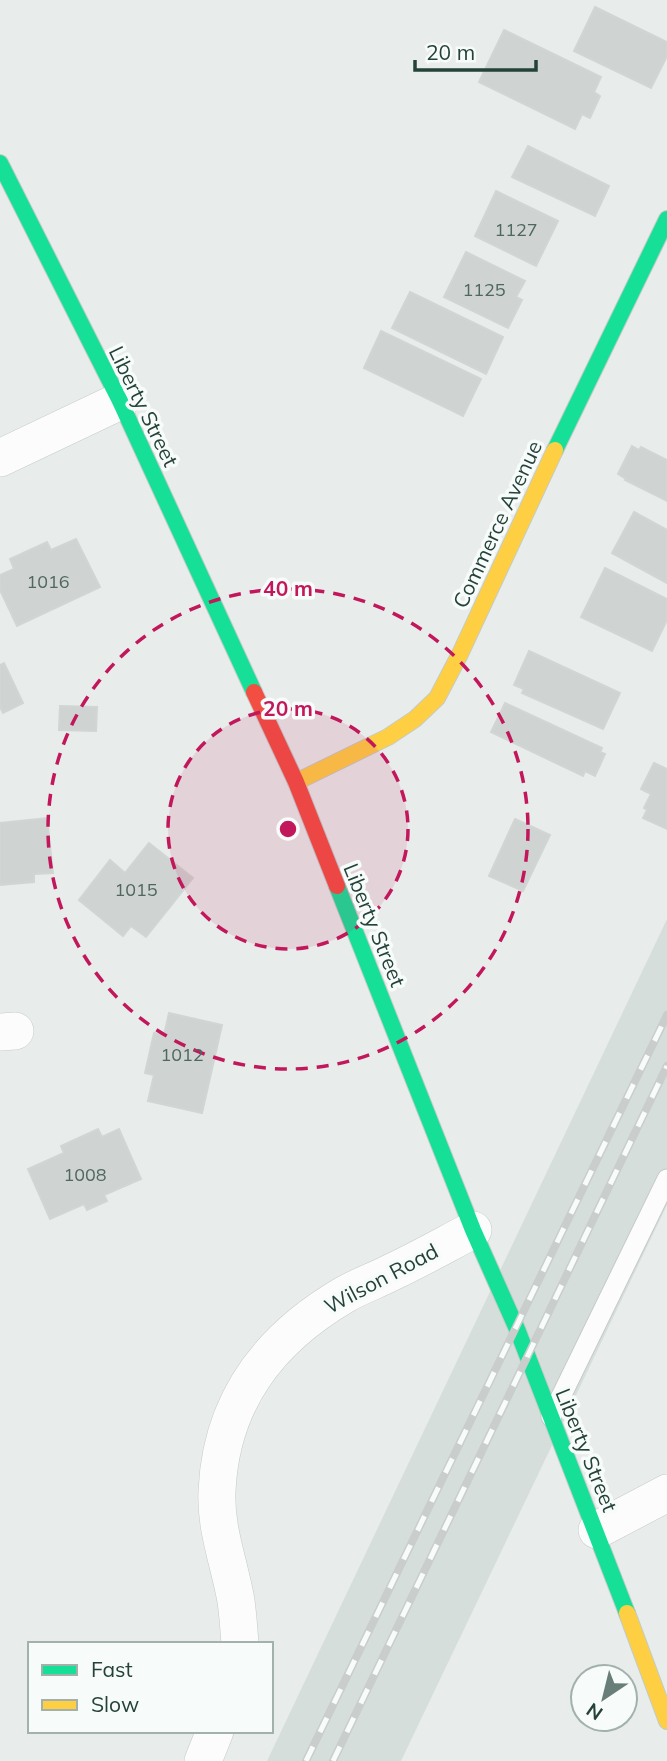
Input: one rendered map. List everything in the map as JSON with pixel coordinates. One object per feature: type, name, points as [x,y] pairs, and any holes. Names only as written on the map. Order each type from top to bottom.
[{"type":"main road","name":"Liberty Street","points":[[0,163],[120,401],[296,782],[473,1230],[517,1329],[550,1418],[597,1530],[667,1721]]},
{"type":"main road","name":"Commerce Avenue","points":[[296,782],[388,737],[415,719],[437,698],[667,219]]},
{"type":"street","points":[[0,458],[120,401]]},
{"type":"street","name":"Wilson Road","points":[[240,1642],[236,1601],[219,1528],[217,1492],[222,1453],[233,1415],[249,1381],[278,1343],[309,1316],[347,1293],[473,1230]]},
{"type":"street","points":[[597,1530],[667,1493]]},
{"type":"street","points":[[203,1761],[214,1733]]},
{"type":"lane","points":[[550,1418],[667,1179]]},
{"type":"shaded area","points":[[667,919],[667,1205],[401,1761],[267,1761]]},
{"type":"building","points":[[595,7],[667,42],[667,56],[651,88],[574,51]]},
{"type":"building","points":[[504,30],[601,77],[594,92],[600,96],[590,118],[582,114],[575,129],[479,82]]},
{"type":"building","points":[[528,146],[609,186],[595,216],[512,177]]},
{"type":"building","points":[[496,191],[558,221],[536,266],[475,236]]},
{"type":"building","points":[[466,252],[525,281],[516,297],[522,300],[508,328],[444,297]]},
{"type":"building","points":[[410,292],[503,337],[486,374],[392,328]]},
{"type":"building","points":[[381,331],[481,379],[463,416],[364,368]]},
{"type":"building","points":[[632,446],[639,450],[641,447],[667,460],[667,501],[618,474]]},
{"type":"building","points":[[634,512],[667,530],[667,583],[612,553]]},
{"type":"building","points":[[76,539],[100,587],[17,626],[0,590],[0,575],[14,569],[10,559],[47,542],[51,550]]},
{"type":"building","points":[[605,568],[667,599],[667,620],[652,651],[581,617]]},
{"type":"building","points":[[529,651],[620,693],[603,729],[522,693],[524,689],[514,685]]},
{"type":"building","points":[[4,663],[23,703],[3,713],[0,707],[0,665]]},
{"type":"building","points":[[505,703],[602,748],[600,752],[605,754],[595,776],[585,771],[583,776],[491,732]]},
{"type":"building","points":[[60,706],[97,707],[96,731],[59,730]]},
{"type":"building","points":[[654,763],[667,769],[667,829],[643,818],[647,810],[644,808],[651,794],[641,789]]},
{"type":"building","points":[[47,818],[53,873],[34,874],[34,882],[0,885],[0,823]]},
{"type":"building","points":[[515,819],[550,835],[523,891],[489,876]]},
{"type":"building","points":[[149,843],[193,878],[146,937],[131,926],[123,936],[79,900],[110,860],[125,873]]},
{"type":"building","points":[[169,1013],[222,1025],[202,1113],[148,1101],[154,1075],[145,1073],[154,1033],[164,1035]]},
{"type":"building","points":[[98,1129],[102,1137],[119,1129],[141,1179],[104,1195],[107,1201],[87,1210],[84,1204],[50,1219],[28,1169],[64,1153],[61,1146]]},
{"type":"railway","points":[[306,1761],[667,1015]]},
{"type":"railway","points":[[333,1761],[667,1066]]},
{"type":"traffic: fast","points":[[0,163],[120,401],[254,692]]},
{"type":"traffic: fast","points":[[555,450],[667,219]]},
{"type":"traffic: fast","points":[[337,886],[473,1230],[517,1329],[627,1613]]},
{"type":"traffic: slow","points":[[296,782],[388,737],[415,719],[437,698],[555,450]]},
{"type":"traffic: slow","points":[[627,1613],[667,1721]]},
{"type":"traffic: jam","points":[[254,692],[296,782],[337,886]]}]
